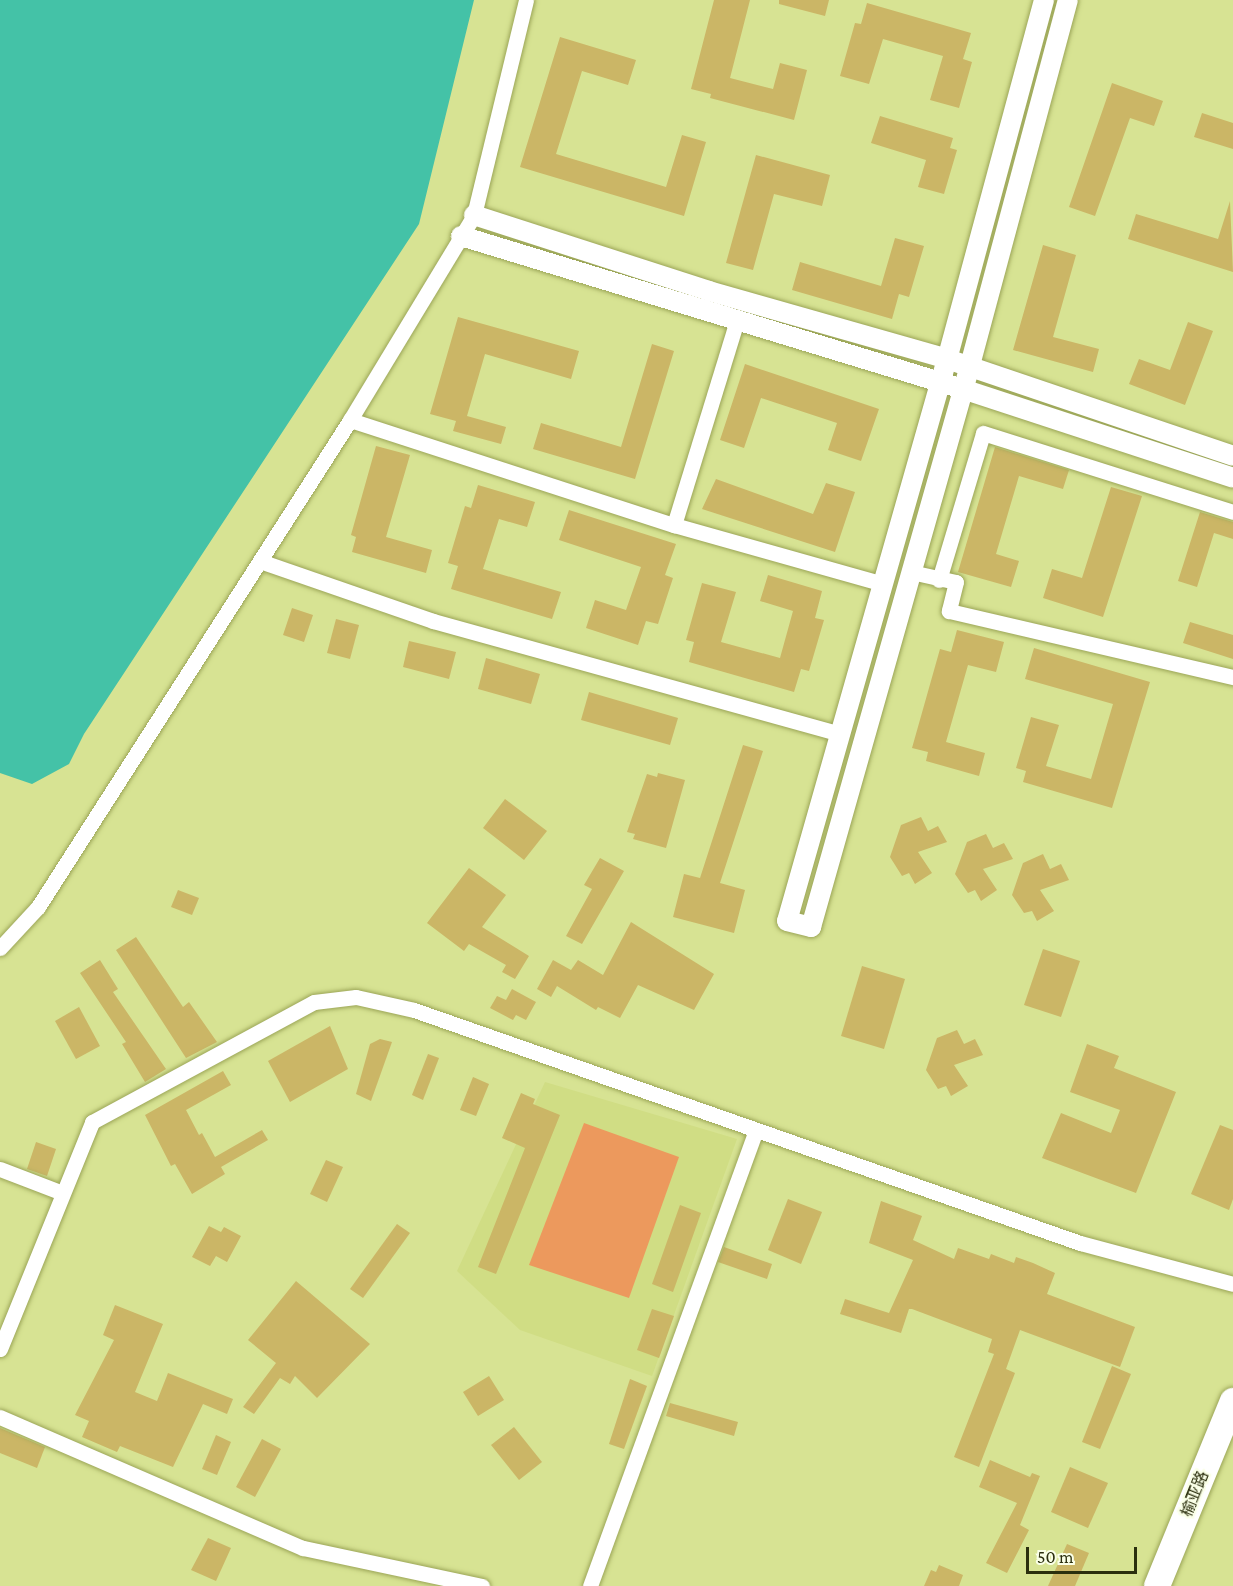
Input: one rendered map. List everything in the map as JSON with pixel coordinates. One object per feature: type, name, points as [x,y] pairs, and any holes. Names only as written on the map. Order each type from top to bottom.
[{"type":"highway","name":"榆亚路","points":[[1157,1586],[1233,1401]]},
{"type":"highway","name":"榆亚路","points":[[1174,1586],[1233,1440]]},
{"type":"street","points":[[0,948],[38,907],[350,420],[474,215],[526,0]]},
{"type":"street","points":[[1044,0],[947,359],[880,584],[841,734],[787,921],[811,927],[969,369],[1068,0]]},
{"type":"street","points":[[474,215],[709,291],[947,359],[969,369],[1233,456]]},
{"type":"street","points":[[461,236],[963,389],[1233,478]]},
{"type":"street","points":[[674,525],[737,321]]},
{"type":"street","points":[[350,420],[674,525],[880,584]]},
{"type":"street","points":[[939,580],[984,433],[1233,512]]},
{"type":"street","points":[[260,561],[433,621],[841,734]]},
{"type":"street","points":[[910,572],[956,582],[949,611],[1233,677]]},
{"type":"street","points":[[0,1349],[92,1122],[314,1002],[356,997],[414,1010],[1080,1243],[1233,1284]]},
{"type":"street","points":[[590,1586],[756,1130]]},
{"type":"street","points":[[0,1169],[63,1193]]},
{"type":"street","points":[[0,1417],[303,1548],[482,1586]]},
{"type":"shaded area","points":[[545,1082],[737,1139],[652,1376],[520,1330],[457,1271]]},
{"type":"shaded area","points":[[584,1123],[679,1157],[629,1298],[529,1265]]},
{"type":"water","points":[[0,0],[474,0],[419,224],[84,734],[69,764],[32,784],[0,773]]},
{"type":"building","points":[[714,0],[750,0],[730,78],[773,89],[780,63],[807,70],[794,120],[710,98],[711,94],[691,89]]},
{"type":"building","points":[[779,0],[829,0],[825,16],[779,4]]},
{"type":"building","points":[[867,3],[971,33],[963,59],[972,62],[959,108],[930,100],[943,56],[883,39],[869,84],[840,76],[855,23],[861,24]]},
{"type":"building","points":[[560,37],[636,60],[628,85],[582,71],[556,154],[666,187],[682,135],[706,142],[684,216],[520,167]]},
{"type":"building","points":[[1112,83],[1163,101],[1154,126],[1130,118],[1095,216],[1069,207]]},
{"type":"building","points":[[1202,113],[1233,123],[1233,149],[1194,137]]},
{"type":"building","points":[[880,116],[953,138],[950,148],[957,150],[944,194],[918,187],[926,160],[871,143]]},
{"type":"building","points":[[756,155],[830,175],[822,206],[774,194],[753,270],[726,263]]},
{"type":"building","points":[[1230,201],[1233,272],[1128,239],[1136,214],[1218,239]]},
{"type":"building","points":[[895,238],[924,246],[909,297],[899,294],[892,319],[792,290],[800,262],[881,286]]},
{"type":"building","points":[[1043,245],[1076,255],[1053,337],[1099,349],[1093,372],[1013,350]]},
{"type":"building","points":[[458,317],[579,351],[571,379],[485,354],[467,416],[506,427],[501,444],[453,431],[456,421],[430,414]]},
{"type":"building","points":[[1188,322],[1213,331],[1185,405],[1129,384],[1139,359],[1170,370]]},
{"type":"building","points":[[652,344],[674,351],[635,479],[533,449],[541,423],[621,447]]},
{"type":"building","points":[[745,364],[879,409],[861,461],[828,450],[837,423],[761,398],[744,448],[720,440]]},
{"type":"building","points":[[376,446],[410,455],[386,537],[432,550],[426,573],[352,552],[356,537],[351,535]]},
{"type":"building","points":[[995,447],[1069,470],[1063,489],[1019,476],[996,554],[1019,561],[1011,587],[958,572]]},
{"type":"building","points":[[716,479],[813,514],[826,483],[855,492],[835,552],[702,509]]},
{"type":"building","points":[[478,485],[535,502],[527,527],[499,519],[483,569],[561,592],[552,619],[451,589],[458,566],[448,563],[465,506],[471,508]]},
{"type":"building","points":[[1111,487],[1142,496],[1103,617],[1043,598],[1052,569],[1082,578]]},
{"type":"building","points":[[569,510],[676,544],[665,575],[673,578],[658,624],[646,621],[638,645],[586,628],[595,600],[626,610],[641,567],[559,540]]},
{"type":"building","points":[[1200,512],[1233,522],[1233,539],[1214,533],[1197,587],[1178,581]]},
{"type":"building","points":[[768,575],[822,591],[815,618],[824,620],[809,671],[801,669],[794,692],[689,662],[694,642],[686,640],[702,583],[736,592],[721,642],[780,658],[793,611],[760,601]]},
{"type":"building","points":[[292,608],[313,615],[304,642],[283,635]]},
{"type":"building","points":[[336,619],[359,625],[350,659],[327,653]]},
{"type":"building","points":[[1190,622],[1233,635],[1233,659],[1183,643]]},
{"type":"building","points":[[957,630],[1004,642],[996,672],[968,665],[946,742],[985,753],[979,776],[926,761],[928,752],[912,748],[940,649],[951,652]]},
{"type":"building","points":[[409,641],[456,652],[449,679],[403,667]]},
{"type":"building","points":[[1034,648],[1150,682],[1112,808],[1023,782],[1026,771],[1016,768],[1031,717],[1059,725],[1046,766],[1091,779],[1113,704],[1025,679]]},
{"type":"building","points":[[486,658],[540,674],[531,704],[478,689]]},
{"type":"building","points":[[589,692],[678,718],[670,745],[581,720]]},
{"type":"building","points":[[743,745],[763,751],[720,883],[745,890],[734,933],[673,917],[684,874],[700,878]]},
{"type":"building","points":[[658,773],[685,780],[666,848],[633,839],[635,834],[627,832],[647,774],[657,777]]},
{"type":"building","points":[[505,799],[547,831],[524,860],[483,828]]},
{"type":"building","points":[[921,817],[928,831],[938,826],[947,842],[918,852],[932,873],[915,884],[909,873],[902,876],[890,857],[901,825]]},
{"type":"building","points":[[986,834],[993,848],[1004,843],[1013,859],[983,869],[997,890],[981,901],[975,890],[968,893],[955,874],[967,842]]},
{"type":"building","points":[[1043,854],[1050,869],[1061,864],[1069,880],[1040,890],[1054,911],[1037,921],[1032,911],[1024,913],[1012,895],[1023,863]]},
{"type":"building","points":[[600,858],[624,871],[582,944],[566,936],[592,889],[584,885]]},
{"type":"building","points":[[469,868],[506,895],[482,927],[529,956],[515,979],[502,972],[506,965],[469,944],[464,951],[427,923]]},
{"type":"building","points":[[178,890],[199,898],[192,915],[171,907]]},
{"type":"building","points":[[631,922],[714,974],[694,1010],[638,985],[620,1018],[598,1007],[596,1010],[557,986],[551,997],[537,989],[553,960],[571,970],[578,960],[603,975]]},
{"type":"building","points":[[136,937],[183,1007],[189,1002],[217,1042],[186,1058],[116,950]]},
{"type":"building","points":[[1043,949],[1080,961],[1061,1017],[1024,1005]]},
{"type":"building","points":[[100,960],[118,989],[113,992],[166,1069],[145,1082],[122,1044],[126,1042],[80,973]]},
{"type":"building","points":[[862,966],[905,979],[884,1049],[841,1036]]},
{"type":"building","points":[[512,989],[536,1002],[526,1020],[516,1015],[513,1020],[490,1008],[497,996],[506,1000]]},
{"type":"building","points":[[79,1007],[100,1046],[76,1059],[55,1021]]},
{"type":"building","points":[[330,1026],[348,1069],[290,1102],[268,1061]]},
{"type":"building","points":[[957,1030],[964,1044],[975,1039],[983,1055],[954,1065],[968,1086],[951,1096],[946,1086],[938,1089],[926,1070],[937,1038]]},
{"type":"building","points":[[380,1039],[392,1042],[371,1101],[356,1094],[370,1044]]},
{"type":"building","points":[[1087,1044],[1119,1056],[1114,1068],[1176,1092],[1136,1193],[1042,1158],[1061,1113],[1111,1133],[1120,1110],[1070,1092]]},
{"type":"building","points":[[428,1054],[439,1058],[423,1100],[412,1095]]},
{"type":"building","points":[[223,1071],[231,1085],[186,1110],[199,1135],[202,1133],[215,1157],[262,1130],[268,1140],[221,1167],[225,1174],[192,1194],[175,1164],[171,1166],[145,1115]]},
{"type":"building","points":[[473,1077],[489,1084],[476,1116],[460,1110]]},
{"type":"building","points":[[521,1093],[535,1099],[533,1104],[560,1115],[496,1274],[478,1267],[525,1148],[502,1138]]},
{"type":"building","points":[[1220,1125],[1233,1130],[1233,1199],[1229,1210],[1191,1194]]},
{"type":"building","points":[[36,1142],[56,1149],[47,1176],[27,1169]]},
{"type":"building","points":[[326,1160],[343,1167],[327,1202],[310,1194]]},
{"type":"building","points":[[788,1199],[822,1212],[801,1264],[768,1250]]},
{"type":"building","points":[[881,1201],[922,1216],[913,1240],[954,1259],[958,1248],[989,1259],[991,1254],[1014,1263],[1016,1257],[1033,1263],[1055,1273],[1047,1294],[1135,1327],[1120,1367],[1020,1330],[1006,1369],[1015,1373],[979,1467],[954,1457],[994,1354],[988,1352],[992,1339],[912,1309],[909,1309],[901,1333],[840,1314],[845,1299],[889,1313],[913,1260],[869,1243]]},
{"type":"building","points":[[680,1205],[701,1213],[673,1292],[652,1284]]},
{"type":"building","points":[[397,1224],[410,1233],[363,1298],[350,1289]]},
{"type":"building","points":[[209,1226],[221,1232],[224,1227],[241,1236],[227,1262],[216,1256],[210,1266],[192,1257]]},
{"type":"building","points":[[724,1247],[772,1264],[767,1279],[718,1262]]},
{"type":"building","points":[[296,1281],[370,1344],[317,1398],[295,1376],[290,1384],[280,1378],[254,1414],[243,1407],[276,1363],[248,1340]]},
{"type":"building","points":[[115,1305],[163,1324],[135,1392],[157,1401],[168,1373],[233,1399],[227,1414],[203,1404],[173,1467],[120,1446],[117,1452],[82,1437],[89,1421],[75,1415],[114,1340],[103,1335]]},
{"type":"building","points":[[652,1309],[674,1316],[659,1358],[637,1350]]},
{"type":"building","points":[[1112,1366],[1131,1374],[1100,1449],[1082,1442]]},
{"type":"building","points":[[489,1376],[504,1400],[478,1416],[463,1392]]},
{"type":"building","points":[[630,1379],[647,1386],[624,1449],[609,1444]]},
{"type":"building","points":[[670,1403],[738,1422],[734,1436],[666,1416]]},
{"type":"building","points":[[514,1427],[542,1462],[519,1480],[491,1445]]},
{"type":"building","points":[[0,1428],[45,1447],[37,1468],[0,1453]]},
{"type":"building","points":[[216,1435],[231,1442],[217,1475],[202,1469]]},
{"type":"building","points":[[262,1439],[281,1449],[255,1497],[236,1487]]},
{"type":"building","points":[[990,1460],[1030,1477],[1032,1473],[1040,1476],[1020,1525],[1029,1530],[1007,1573],[986,1563],[1017,1503],[979,1487]]},
{"type":"building","points":[[1070,1467],[1108,1483],[1088,1528],[1051,1512]]},
{"type":"building","points":[[208,1538],[231,1548],[216,1581],[191,1570]]},
{"type":"building","points":[[1067,1544],[1089,1553],[1075,1586],[1048,1586]]},
{"type":"building","points":[[939,1565],[963,1575],[959,1586],[924,1586],[931,1570],[936,1572]]}]
